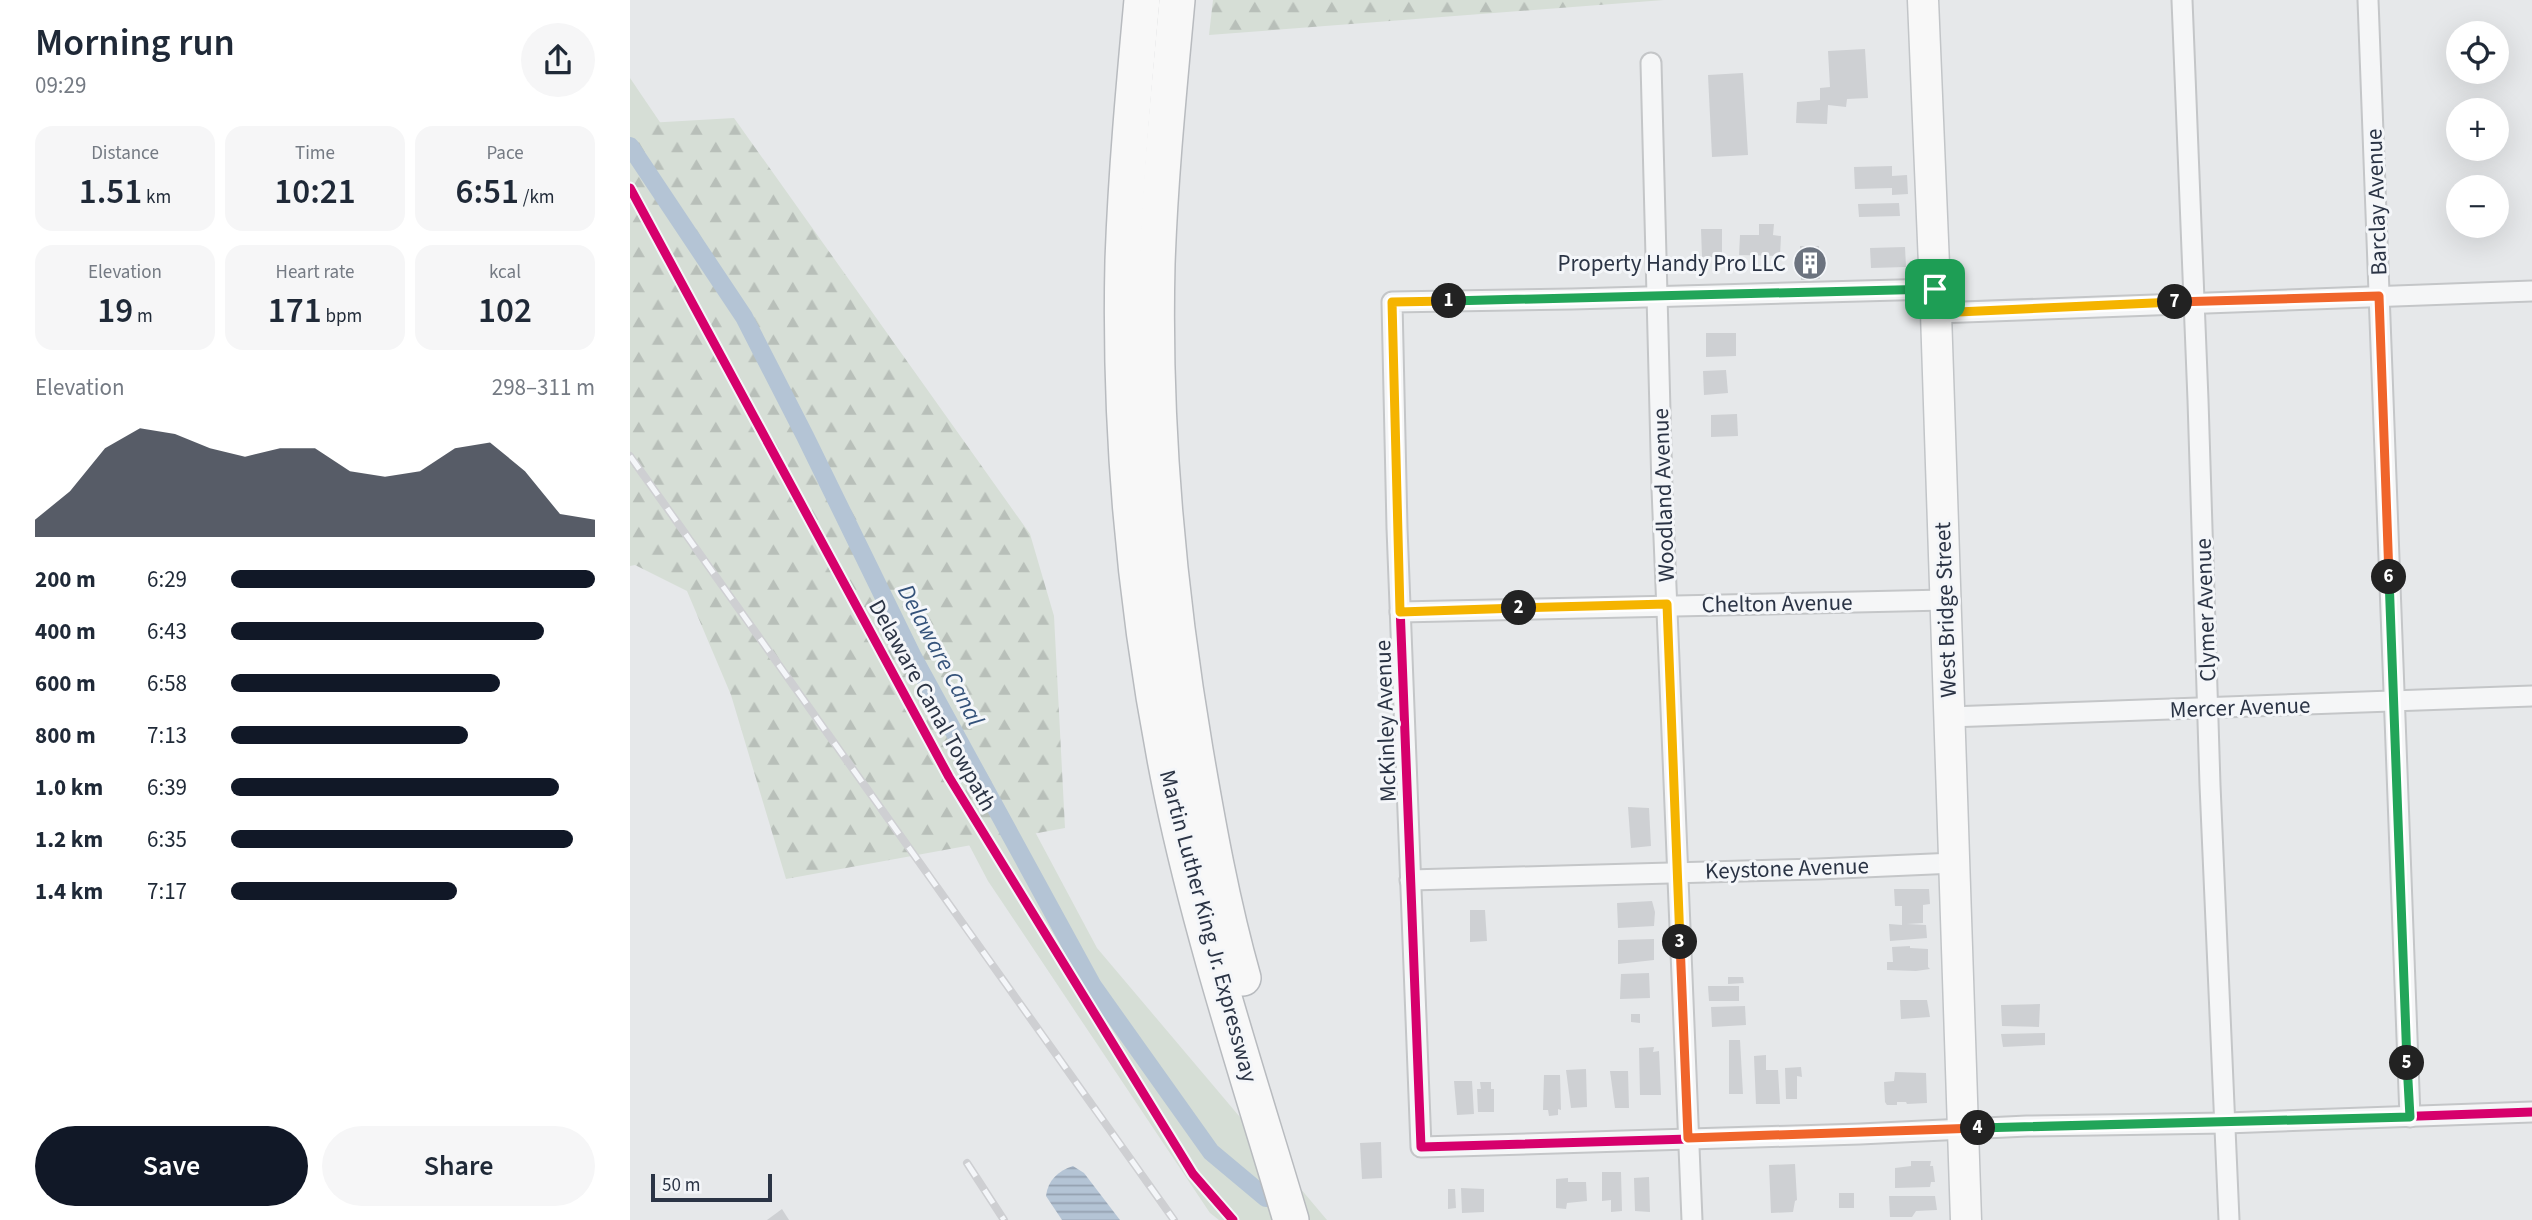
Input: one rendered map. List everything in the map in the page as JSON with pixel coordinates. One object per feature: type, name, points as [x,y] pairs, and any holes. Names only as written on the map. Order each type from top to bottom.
[{"type":"highway","name":"Martin Luther King Jr. Expressway","points":[[1142,0],[1128,157],[1123,264],[1126,443],[1135,563],[1149,668],[1172,797],[1201,913],[1284,1156],[1314,1220]]},
{"type":"highway","name":"Martin Luther King Jr. Expressway","points":[[1177,0],[1157,264],[1160,442],[1169,559],[1189,710],[1218,873],[1284,1156],[1291,1220]]},
{"type":"main road","name":"West Bridge Street","points":[[1923,0],[1966,1220]]},
{"type":"street","name":"Clymer Avenue","points":[[2182,0],[2229,1220]]},
{"type":"street","name":"Barclay Avenue","points":[[2368,0],[2410,1117]]},
{"type":"street","name":"Woodland Avenue","points":[[1651,63],[1667,604],[1692,1220]]},
{"type":"street","points":[[1658,296],[2194,302],[2532,291]]},
{"type":"street","name":"McKinley Avenue","points":[[1658,296],[1392,302],[1400,612],[1421,1147],[1688,1138]]},
{"type":"street","name":"Chelton Avenue","points":[[1400,612],[1667,604],[1827,604],[1945,600]]},
{"type":"street","name":"Mercer Avenue","points":[[1949,718],[2532,696]]},
{"type":"street","name":"Keystone Avenue","points":[[1410,880],[1955,863]]},
{"type":"street","points":[[1688,1138],[2532,1112]]},
{"type":"green space","points":[[1213,0],[1664,0],[1209,35]]},
{"type":"green space","points":[[630,78],[670,137],[850,485],[1097,948],[1327,1220],[1219,1220],[1210,1213],[988,881],[778,481],[630,212]]},
{"type":"green space","points":[[734,118],[1030,534],[1054,616],[1065,828],[786,879],[731,695],[687,591],[635,565],[630,566],[630,124]]},
{"type":"water","points":[[1073,1166],[1084,1173],[1120,1220],[1062,1220],[1046,1196],[1047,1190],[1055,1177]]},
{"type":"building","points":[[1865,49],[1868,98],[1847,99],[1846,107],[1828,105],[1827,124],[1796,123],[1797,102],[1820,100],[1820,88],[1830,87],[1828,51]]},
{"type":"building","points":[[1743,73],[1748,155],[1712,157],[1708,75]]},
{"type":"building","points":[[1892,166],[1892,176],[1907,175],[1908,194],[1892,195],[1892,188],[1855,189],[1854,167]]},
{"type":"building","points":[[1899,203],[1900,216],[1859,217],[1858,204]]},
{"type":"building","points":[[1759,224],[1774,224],[1773,235],[1781,236],[1780,256],[1739,255],[1740,235],[1759,235]]},
{"type":"building","points":[[1701,229],[1722,229],[1722,257],[1702,257]]},
{"type":"building","name":"Property Handy Pro LLC","points":[[1800,246],[1819,246],[1820,279],[1801,280]]},
{"type":"building","points":[[1905,247],[1906,267],[1871,268],[1870,248]]},
{"type":"building","points":[[1706,333],[1736,333],[1736,356],[1706,357]]},
{"type":"building","points":[[1726,370],[1728,393],[1704,395],[1703,371]]},
{"type":"building","points":[[1737,414],[1738,436],[1711,437],[1711,415]]},
{"type":"building","points":[[1628,807],[1649,808],[1651,846],[1631,848]]},
{"type":"building","points":[[1894,889],[1929,889],[1930,904],[1923,905],[1923,923],[1907,924],[1926,925],[1927,938],[1890,941],[1889,924],[1902,925],[1902,906],[1895,906]]},
{"type":"building","points":[[1652,901],[1655,912],[1654,926],[1618,928],[1617,903]]},
{"type":"building","points":[[1470,910],[1485,910],[1487,941],[1470,942]]},
{"type":"building","points":[[1654,939],[1654,960],[1618,964],[1618,940]]},
{"type":"building","points":[[1892,947],[1928,949],[1930,969],[1887,970],[1887,962],[1893,962]]},
{"type":"building","points":[[1649,973],[1650,998],[1620,999],[1621,974]]},
{"type":"building","points":[[1728,977],[1743,977],[1744,983],[1728,984]]},
{"type":"building","points":[[1708,986],[1739,986],[1739,1001],[1709,1001]]},
{"type":"building","points":[[1900,1000],[1927,1000],[1930,1017],[1901,1019]]},
{"type":"building","points":[[2040,1004],[2039,1027],[2002,1026],[2001,1005]]},
{"type":"building","points":[[1745,1006],[1746,1025],[1712,1027],[1711,1007]]},
{"type":"building","points":[[1631,1014],[1640,1014],[1640,1023],[1631,1022]]},
{"type":"building","points":[[2045,1033],[2045,1045],[2003,1047],[2001,1034]]},
{"type":"building","points":[[1729,1040],[1740,1040],[1743,1094],[1729,1094]]},
{"type":"building","points":[[1654,1047],[1653,1052],[1659,1051],[1661,1095],[1640,1095],[1639,1048]]},
{"type":"building","points":[[1766,1055],[1766,1070],[1778,1070],[1780,1104],[1756,1104],[1754,1056]]},
{"type":"building","points":[[1801,1067],[1802,1077],[1797,1076],[1797,1099],[1786,1099],[1785,1068]]},
{"type":"building","points":[[1586,1069],[1587,1107],[1571,1108],[1566,1070]]},
{"type":"building","points":[[1610,1071],[1628,1071],[1629,1108],[1615,1108]]},
{"type":"building","points":[[1895,1072],[1926,1073],[1927,1103],[1897,1102],[1897,1105],[1887,1105],[1884,1082],[1894,1081]]},
{"type":"building","points":[[1544,1075],[1560,1075],[1561,1110],[1558,1109],[1558,1115],[1549,1116],[1548,1110],[1543,1110]]},
{"type":"building","points":[[1454,1081],[1472,1081],[1474,1114],[1457,1115]]},
{"type":"building","points":[[1480,1082],[1491,1082],[1491,1089],[1494,1089],[1494,1112],[1478,1112],[1477,1089],[1481,1089]]},
{"type":"building","points":[[1381,1142],[1382,1178],[1362,1179],[1360,1143]]},
{"type":"building","points":[[1911,1161],[1931,1161],[1935,1182],[1931,1182],[1930,1187],[1895,1188],[1895,1168],[1911,1166]]},
{"type":"building","points":[[1795,1164],[1797,1200],[1793,1212],[1771,1213],[1769,1165]]},
{"type":"building","points":[[1602,1172],[1621,1172],[1622,1211],[1611,1212],[1611,1200],[1602,1201]]},
{"type":"building","points":[[1649,1177],[1650,1212],[1635,1211],[1634,1178]]},
{"type":"building","points":[[1568,1178],[1568,1182],[1586,1182],[1587,1201],[1567,1203],[1566,1209],[1556,1208],[1556,1179]]},
{"type":"building","points":[[1461,1188],[1484,1189],[1484,1212],[1462,1213]]},
{"type":"building","points":[[1448,1189],[1455,1189],[1456,1208],[1448,1209]]},
{"type":"building","points":[[1839,1193],[1854,1193],[1854,1208],[1839,1208]]},
{"type":"building","points":[[1889,1196],[1935,1196],[1937,1210],[1916,1211],[1912,1217],[1890,1217]]},
{"type":"building","points":[[782,1209],[789,1220],[767,1220]]},
{"type":"waterway","name":"Delaware Canal","points":[[630,146],[744,317],[912,655],[1093,986],[1211,1152],[1266,1198]]},
{"type":"railway","points":[[630,456],[1174,1220]]},
{"type":"railway","points":[[967,1163],[1004,1220]]},
{"type":"cycle path","name":"Delaware Canal Towpath","points":[[630,188],[949,777],[1193,1174],[1233,1220]]},
{"type":"cycle path","points":[[1935,289],[1392,302],[1397,528],[1421,1147],[2532,1112]]},
{"type":"place","name":"Property Handy Pro LLC","points":[[1810,263]]},
{"type":"route","points":[[1935,289],[1936,313],[2379,296],[2410,1117],[2027,1126],[1688,1138],[1667,604],[1400,612],[1392,302],[1935,289]]}]
